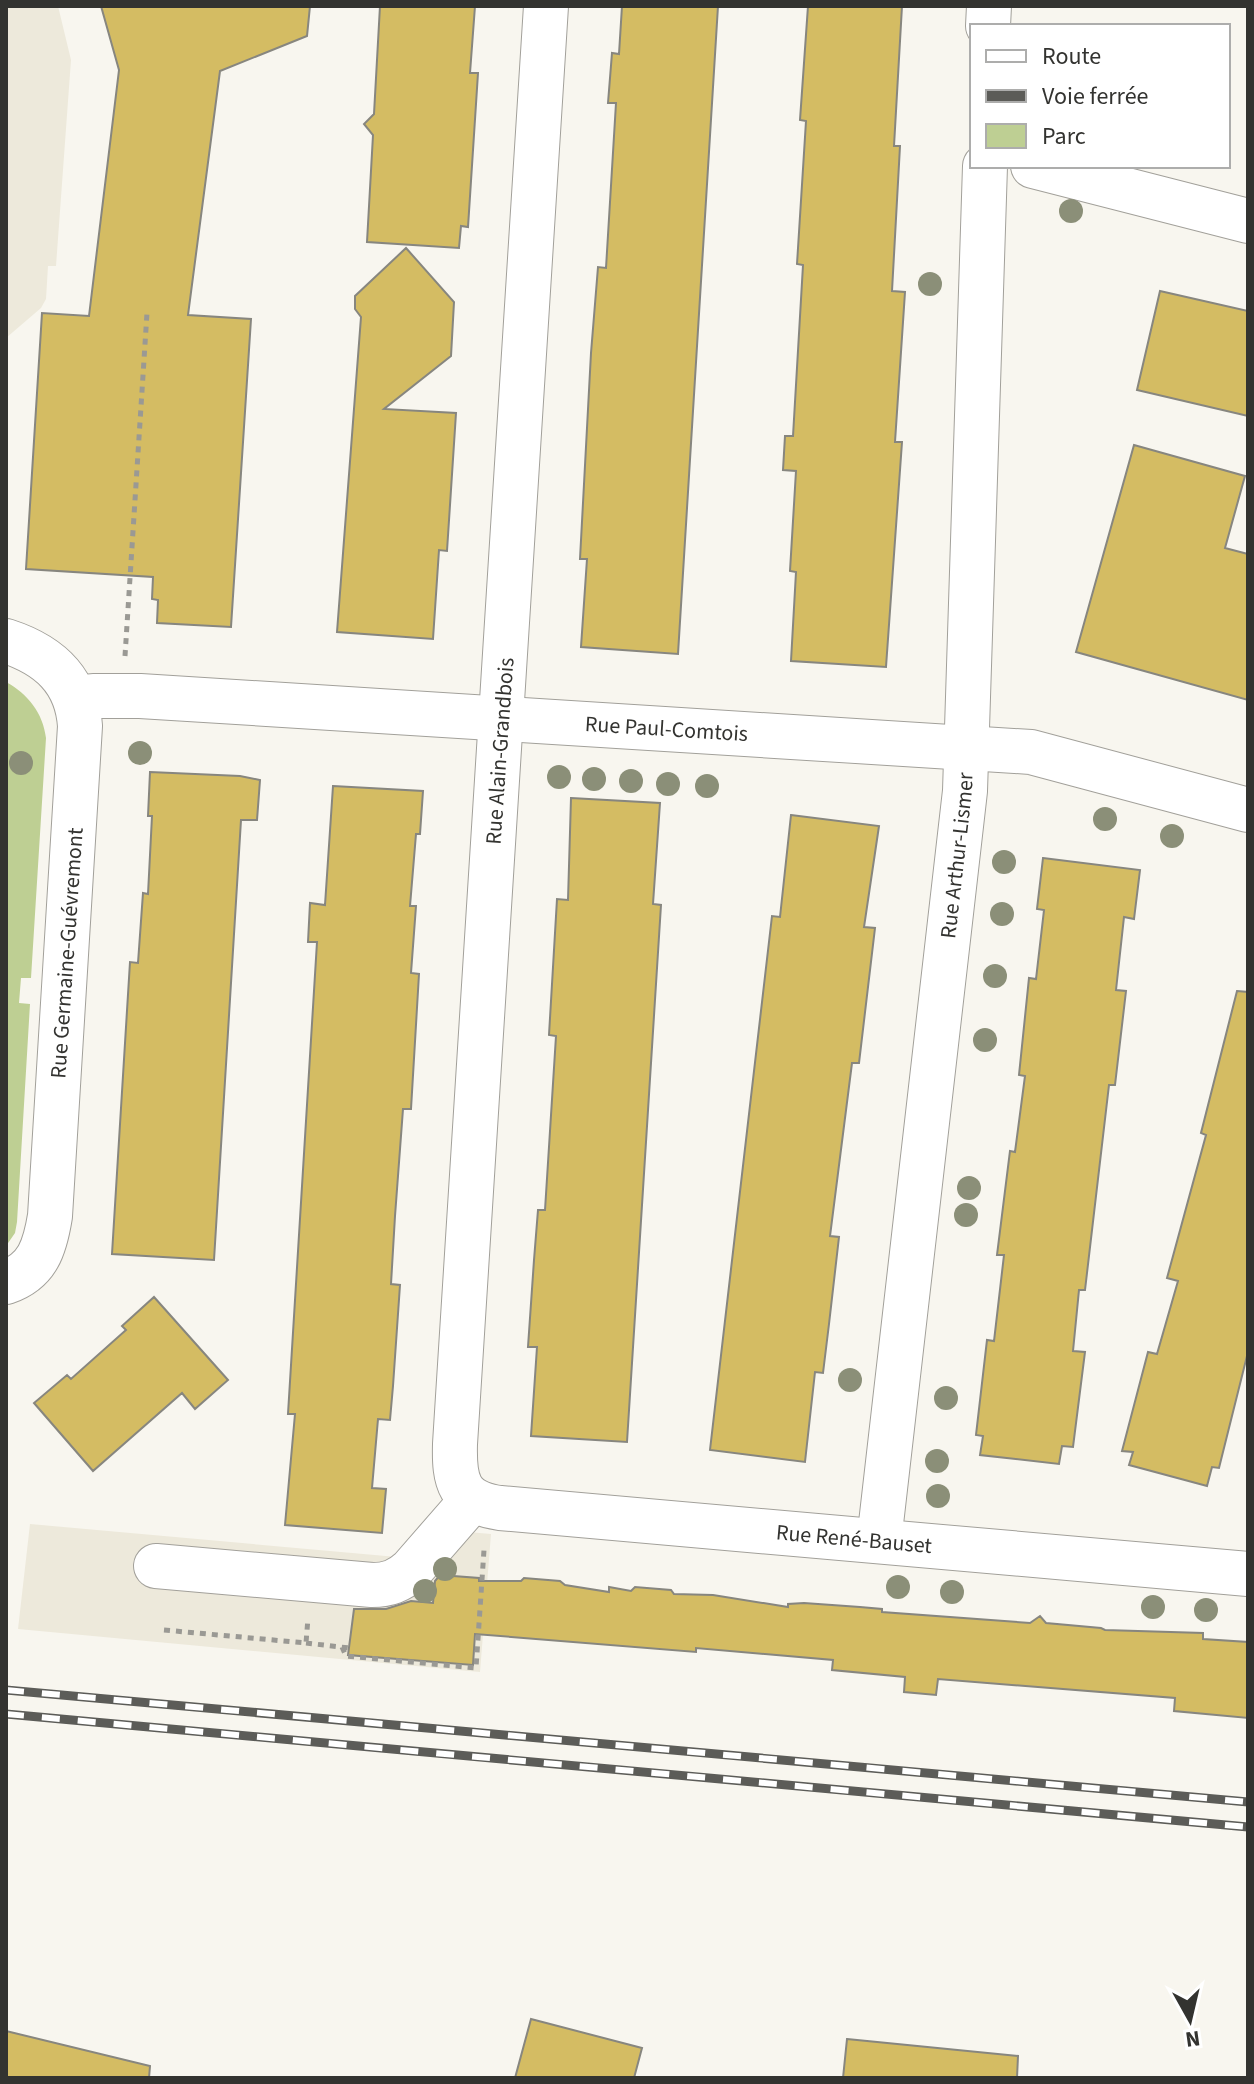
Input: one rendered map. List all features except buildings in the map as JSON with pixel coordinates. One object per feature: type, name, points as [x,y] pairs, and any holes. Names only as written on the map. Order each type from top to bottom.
[{"type":"street","name":"Rue Alain-Grandbois","points":[[474,1510],[457,1481],[455,1444],[546,6]]},
{"type":"street","name":"Rue Arthur-Lismer","points":[[879,1541],[965,797],[985,168]]},
{"type":"street","points":[[1041,168],[1248,221]]},
{"type":"street","points":[[6,641],[37,655],[52,666],[66,680],[76,700]]},
{"type":"street","name":"Rue Paul-Comtois","points":[[76,700],[123,695],[1031,752],[1248,810]]},
{"type":"street","name":"Rue Germaine-Guévremont","points":[[6,1282],[20,1277],[35,1263],[44,1245],[50,1216],[80,749],[76,700]]},
{"type":"street","name":"Rue René-Bauset","points":[[474,1510],[488,1507],[1248,1574]]},
{"type":"street","points":[[156,1566],[372,1585],[391,1583],[401,1579],[474,1510]]},
{"type":"path","points":[[125,658],[147,313]]},
{"type":"path","points":[[164,1630],[345,1647],[346,1656],[476,1668],[474,1510]]},
{"type":"path","points":[[306,1643],[308,1606]]},
{"type":"shaded area","points":[[6,6],[58,6],[71,60],[56,266],[48,266],[46,299],[41,308],[6,338]]},
{"type":"shaded area","points":[[30,1524],[397,1557],[468,1532],[491,1534],[480,1672],[18,1629]]},
{"type":"green space","points":[[6,682],[33,705],[42,720],[46,738],[31,978],[21,978],[19,1003],[30,1004],[17,1222],[15,1233],[6,1246]]},
{"type":"railway","points":[[6,1690],[1248,1802]]},
{"type":"railway","points":[[6,1714],[1248,1827]]}]
